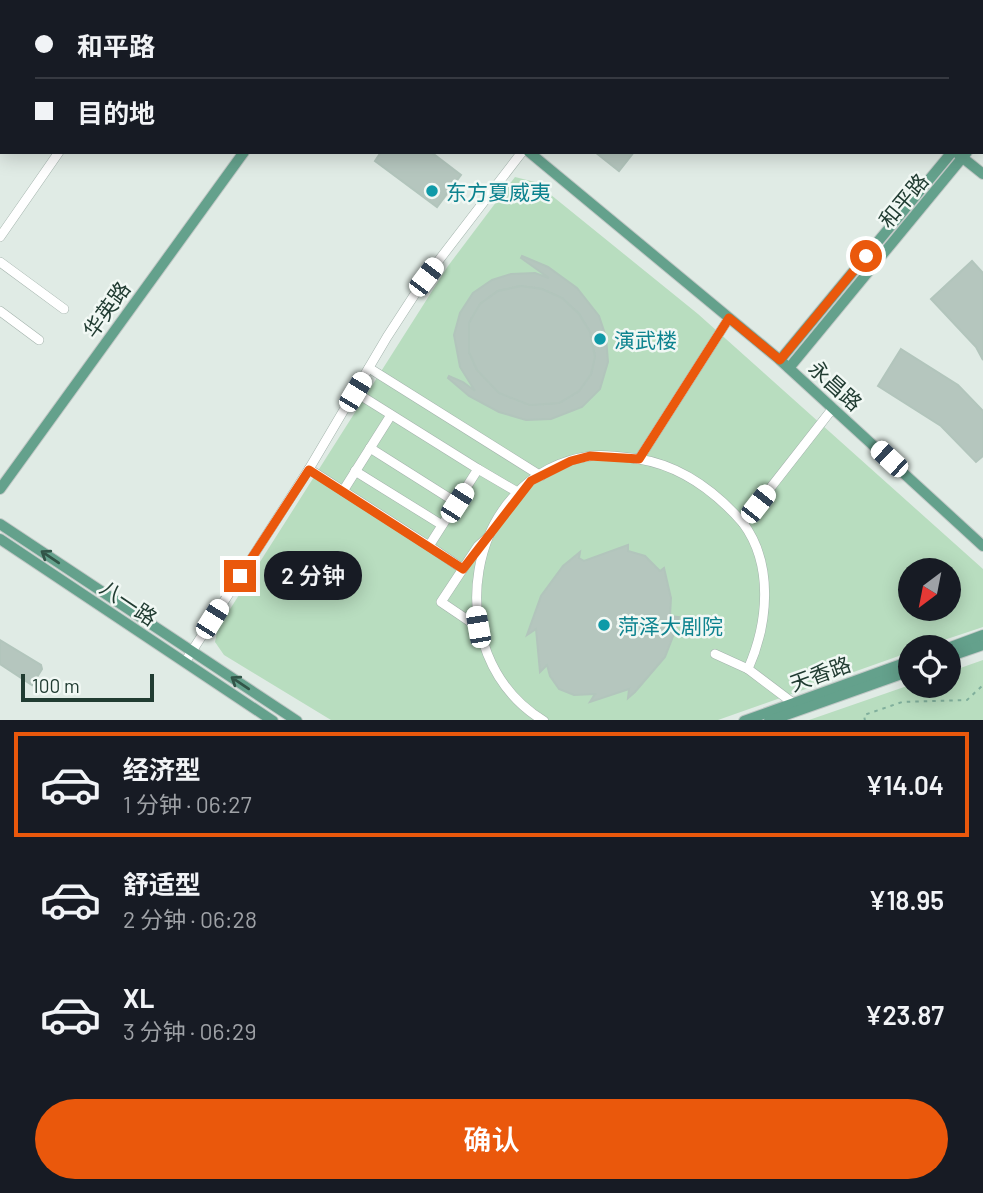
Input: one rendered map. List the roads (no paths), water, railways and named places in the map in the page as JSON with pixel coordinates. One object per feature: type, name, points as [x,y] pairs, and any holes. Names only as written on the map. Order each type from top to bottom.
[{"type":"main road","name":"华英路","points":[[0,489],[243,154]]},
{"type":"main road","name":"永昌路","points":[[531,154],[780,360],[983,546]]},
{"type":"main road","points":[[959,154],[983,174]]},
{"type":"main road","name":"和平路","points":[[780,360],[959,154]]},
{"type":"main road","name":"和平路","points":[[789,368],[959,154]]},
{"type":"main road","points":[[0,524],[297,720]]},
{"type":"main road","name":"八一路","points":[[0,539],[272,720]]},
{"type":"main road","points":[[961,643],[983,635]]},
{"type":"main road","points":[[961,653],[983,645]]},
{"type":"main road","name":"天香路","points":[[769,720],[898,666]]},
{"type":"main road","name":"天香路","points":[[744,720],[898,675]]},
{"type":"street","points":[[0,237],[58,154]]},
{"type":"street","points":[[185,662],[309,470],[426,277],[520,154]]},
{"type":"street","points":[[0,262],[64,309]]},
{"type":"street","points":[[0,311],[39,340]]},
{"type":"street","points":[[639,459],[729,318]]},
{"type":"street","points":[[369,368],[541,476]]},
{"type":"street","points":[[355,392],[519,493]]},
{"type":"street","points":[[743,523],[833,408]]},
{"type":"street","points":[[343,491],[391,415]]},
{"type":"street","points":[[370,449],[457,503]]},
{"type":"street","points":[[478,627],[441,602],[519,493],[541,476],[590,456],[639,459],[668,467],[701,484],[743,523],[756,549],[765,588],[760,637],[748,669]]},
{"type":"street","points":[[429,545],[478,469]]},
{"type":"street","points":[[309,470],[463,569]]},
{"type":"street","points":[[355,471],[442,525]]},
{"type":"street","points":[[490,535],[478,571],[474,605],[478,627],[496,673],[515,698],[544,720]]},
{"type":"street","points":[[715,654],[748,669],[797,706]]},
{"type":"place","name":"东方夏威夷","points":[[432,191]]},
{"type":"place","name":"演武楼","points":[[600,339]]},
{"type":"place","name":"菏泽大剧院","points":[[604,625]]}]
